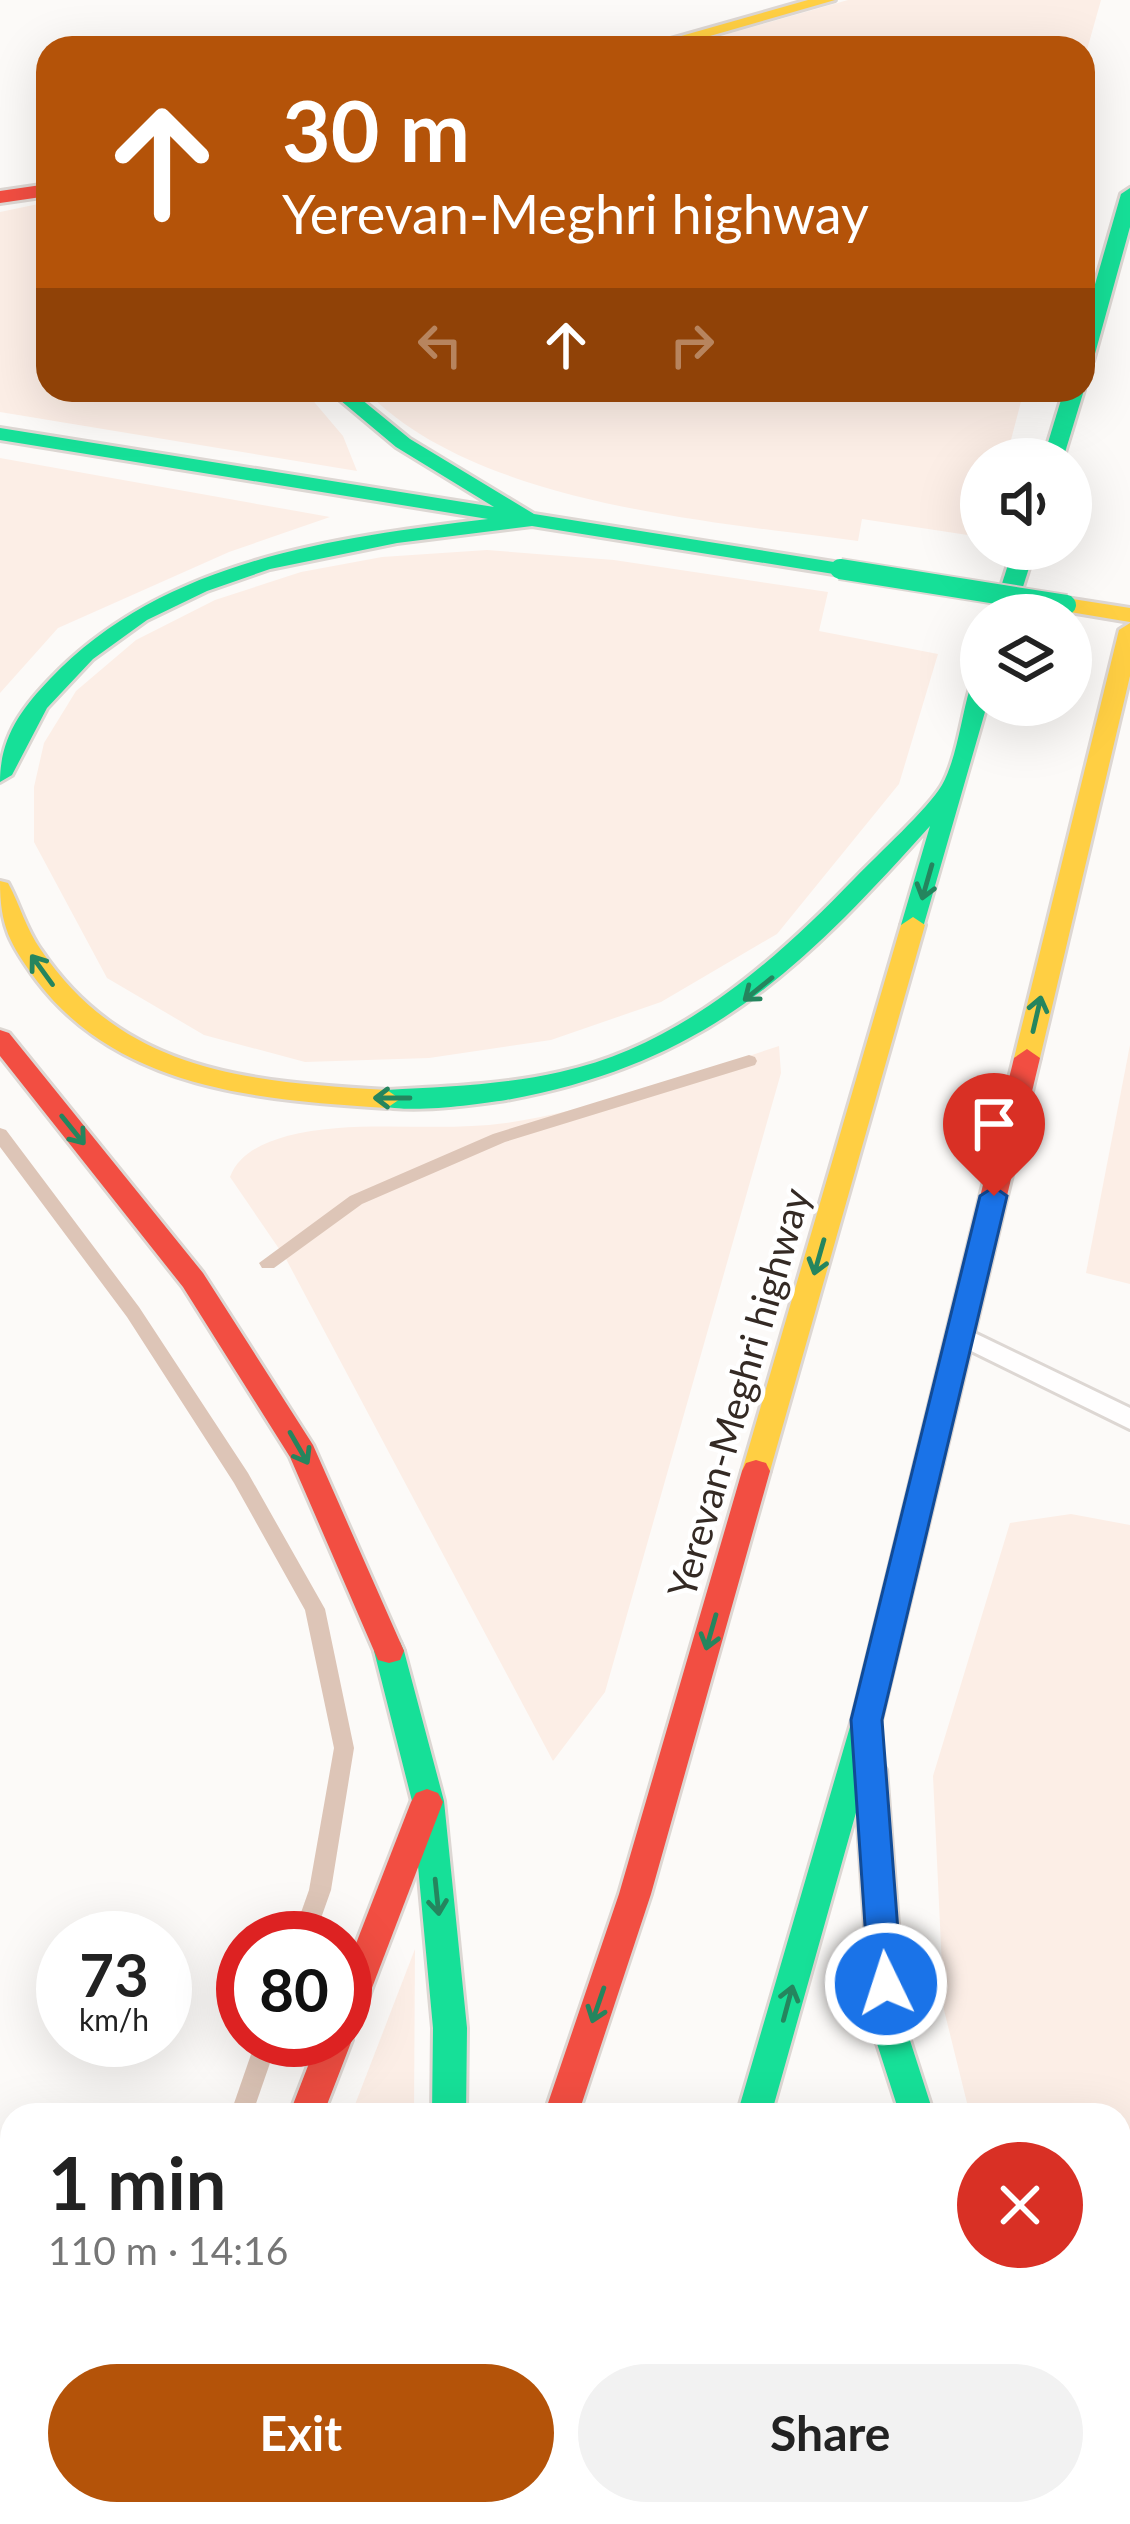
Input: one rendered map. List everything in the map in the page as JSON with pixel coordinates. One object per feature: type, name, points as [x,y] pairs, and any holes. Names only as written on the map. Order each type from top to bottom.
[{"type":"main road","points":[[693,36],[827,0]]},
{"type":"main road","points":[[0,197],[36,192]]},
{"type":"main road","points":[[1095,318],[1130,194]]},
{"type":"main road","points":[[353,402],[404,443],[530,520]]},
{"type":"main road","points":[[1059,438],[1070,402]]},
{"type":"main road","points":[[0,434],[1130,615]]},
{"type":"main road","points":[[0,776],[12,743],[45,694],[121,629],[178,596],[299,553],[530,520]]},
{"type":"main road","points":[[757,2103],[867,1720],[1130,630]]},
{"type":"main road","name":"Yerevan-Meghri highway","points":[[565,2103],[635,1894],[971,726]]},
{"type":"main road","points":[[0,889],[40,970],[87,1024],[168,1070],[316,1099],[427,1098],[578,1080],[659,1050],[736,1006],[812,946],[955,784]]},
{"type":"main road","points":[[0,1039],[193,1280],[303,1453],[383,1626],[428,1801],[450,2029],[449,2103]]},
{"type":"main road","points":[[867,1720],[889,2028],[913,2103]]},
{"type":"main road","points":[[372,1945],[428,1801]]},
{"type":"main road","points":[[311,2103],[325,2067]]},
{"type":"lane","points":[[960,1335],[1130,1419]]},
{"type":"shaded area","points":[[848,0],[1101,0],[1091,36],[720,36]]},
{"type":"shaded area","points":[[36,204],[36,402],[314,402],[343,436],[357,471],[0,412],[0,212]]},
{"type":"shaded area","points":[[380,402],[1021,402],[1011,438],[960,438],[960,534],[862,519],[858,541],[733,525],[596,501],[529,483],[467,459],[411,428]]},
{"type":"shaded area","points":[[0,458],[330,517],[229,552],[58,628],[0,693]]},
{"type":"shaded area","points":[[487,550],[614,560],[828,592],[819,631],[938,654],[899,784],[777,934],[661,1002],[551,1040],[429,1058],[305,1062],[204,1035],[107,978],[34,842],[34,787],[44,743],[76,691],[136,640],[215,600],[301,572],[382,557]]},
{"type":"shaded area","points":[[1130,1045],[1130,1284],[1086,1273]]},
{"type":"shaded area","points":[[779,1046],[781,1073],[605,1692],[553,1761],[286,1259],[230,1177],[253,1150],[287,1136],[341,1128],[479,1126],[541,1117]]},
{"type":"shaded area","points":[[1071,1514],[1130,1525],[1130,2103],[967,2103],[944,2010],[933,1776],[1010,1523]]},
{"type":"shaded area","points":[[415,1949],[414,2103],[356,2103]]},
{"type":"waterway","points":[[268,1263],[356,1200],[499,1138],[749,1061]]},
{"type":"waterway","points":[[0,1134],[133,1312],[241,1478],[315,1609],[344,1748],[313,1911]]},
{"type":"waterway","points":[[245,2103],[258,2067]]},
{"type":"traffic: fast","points":[[1095,318],[1130,194]]},
{"type":"traffic: fast","points":[[353,402],[403,443],[530,520]]},
{"type":"traffic: fast","points":[[1059,438],[1070,402]]},
{"type":"traffic: fast","points":[[0,434],[840,569]]},
{"type":"traffic: fast","points":[[0,775],[33,711],[86,654],[139,616],[199,586],[330,549],[530,520]]},
{"type":"traffic: fast","points":[[840,569],[997,594]]},
{"type":"traffic: fast","points":[[1010,594],[1017,570]]},
{"type":"traffic: fast","points":[[913,925],[970,726]]},
{"type":"traffic: fast","points":[[387,1099],[483,1095],[566,1080],[639,1055],[704,1021],[765,977],[823,925],[944,796]]},
{"type":"traffic: fast","points":[[757,2103],[867,1720],[929,1463]]},
{"type":"traffic: fast","points":[[389,1651],[428,1801],[450,2028],[449,2103]]},
{"type":"traffic: fast","points":[[870,1770],[889,2028],[913,2103]]},
{"type":"traffic: slow","points":[[693,36],[827,0]]},
{"type":"traffic: slow","points":[[1092,609],[1130,615]]},
{"type":"traffic: slow","points":[[1027,1058],[1130,630]]},
{"type":"traffic: slow","points":[[0,889],[22,940],[64,998],[101,1031],[143,1055],[236,1084],[387,1099]]},
{"type":"traffic: slow","points":[[756,1471],[913,925]]},
{"type":"traffic: jam","points":[[0,197],[36,192]]},
{"type":"traffic: jam","points":[[0,1039],[193,1280],[303,1453],[389,1651]]},
{"type":"traffic: jam","points":[[929,1463],[1027,1058]]},
{"type":"traffic: jam","points":[[565,2103],[635,1894],[756,1471]]},
{"type":"traffic: jam","points":[[372,1944],[427,1802]]},
{"type":"traffic: jam","points":[[311,2103],[325,2067]]},
{"type":"route","points":[[886,1984],[867,1720],[994,1196]]}]
